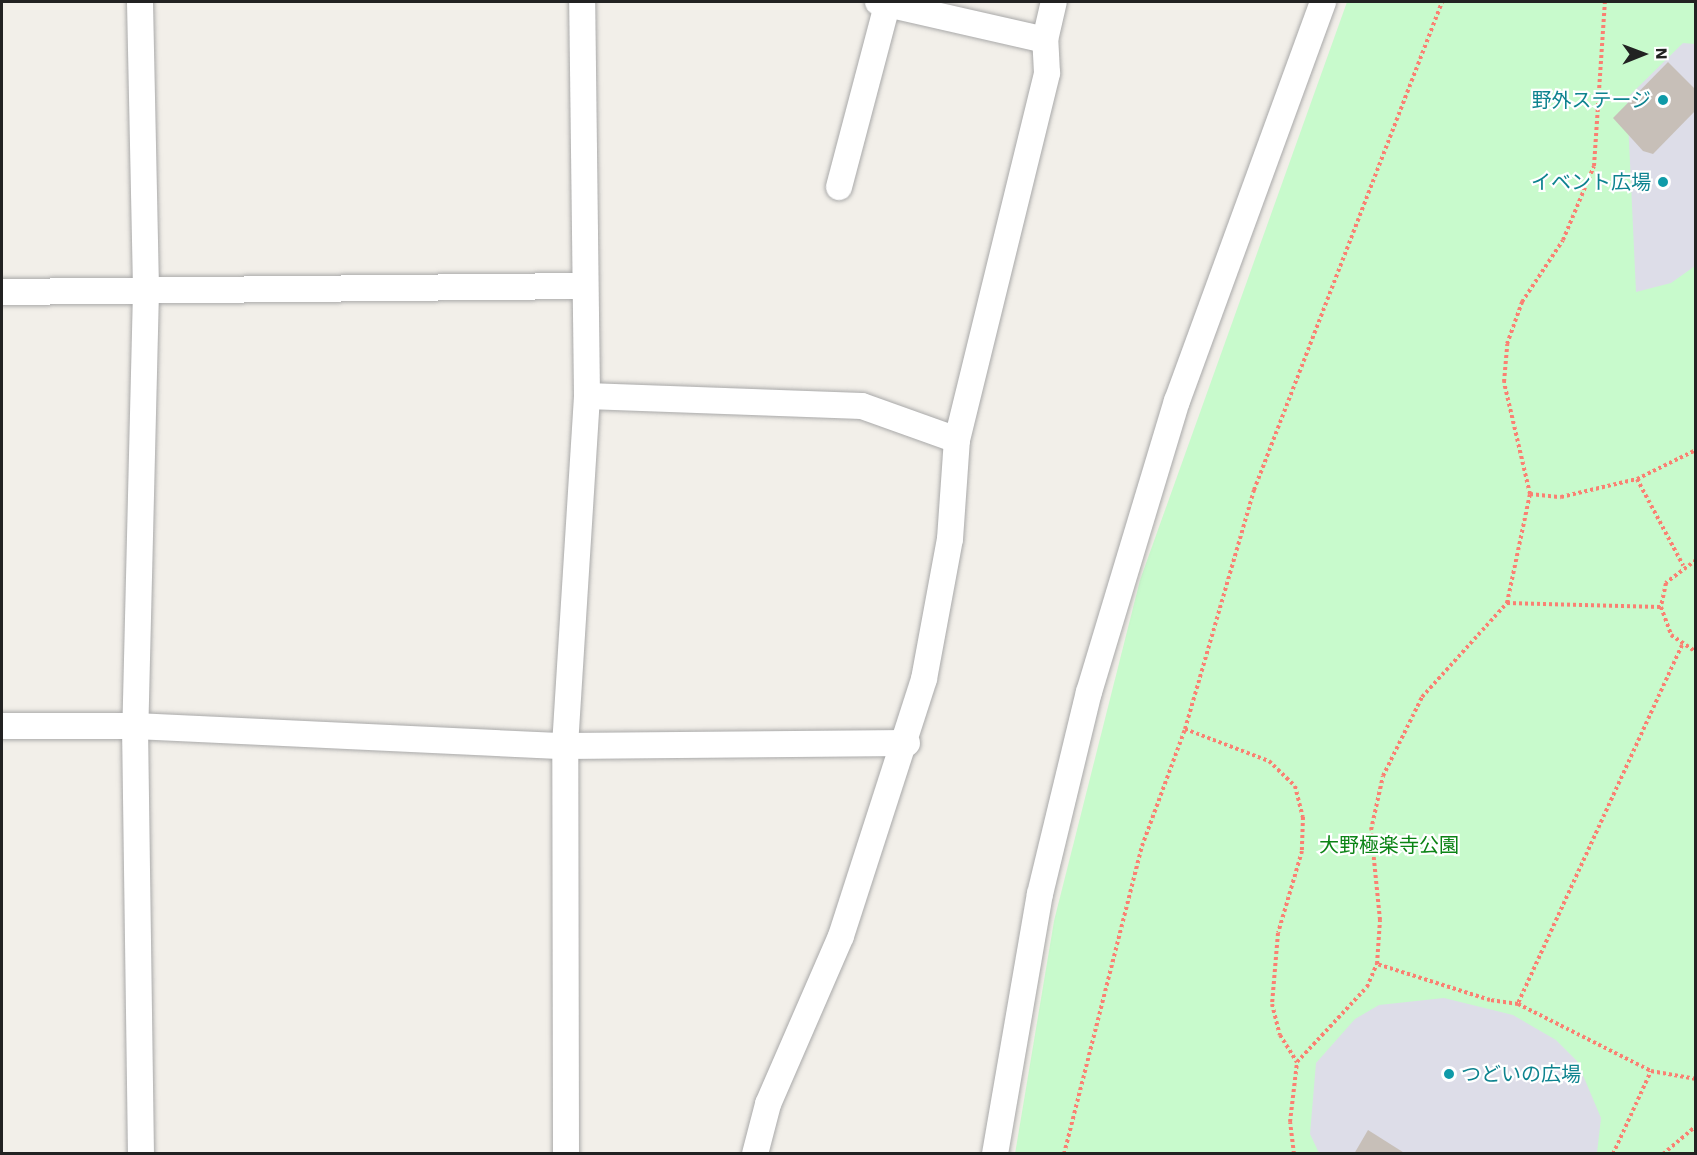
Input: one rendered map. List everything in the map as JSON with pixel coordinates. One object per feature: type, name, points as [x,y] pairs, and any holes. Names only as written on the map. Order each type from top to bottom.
[{"type":"street","points":[[140,2],[146,291],[135,726],[141,1154]]},
{"type":"street","points":[[566,1154],[565,746],[587,396],[582,2]]},
{"type":"street","points":[[839,187],[884,2],[1045,40]]},
{"type":"street","points":[[755,1154],[768,1104],[841,936],[907,743],[950,539],[957,440],[1047,73],[1045,40],[1054,2]]},
{"type":"street","points":[[995,1154],[1040,894],[1089,692],[1177,401],[1323,2]]},
{"type":"street","points":[[2,291],[585,286]]},
{"type":"street","points":[[587,396],[862,406],[957,440]]},
{"type":"street","points":[[2,726],[135,726],[565,746],[907,743]]},
{"type":"path","points":[[1064,1154],[1142,846],[1185,729],[1254,490],[1442,2]]},
{"type":"path","points":[[1294,1154],[1290,1122],[1297,1062],[1367,987],[1377,964],[1380,920],[1370,841],[1383,776],[1422,697],[1507,603],[1530,494],[1504,382],[1508,344],[1522,302],[1563,240],[1594,166],[1601,133],[1605,2]]},
{"type":"path","points":[[1530,494],[1561,498],[1637,479],[1695,450]]},
{"type":"path","points":[[1637,479],[1683,565]]},
{"type":"path","points":[[1695,560],[1683,565],[1666,584],[1661,607],[1671,635],[1682,645],[1695,652]]},
{"type":"path","points":[[1507,603],[1661,607]]},
{"type":"path","points":[[1518,1004],[1682,645]]},
{"type":"path","points":[[1185,729],[1269,761],[1295,786],[1303,818],[1302,851],[1278,933],[1272,1004],[1280,1035],[1297,1062]]},
{"type":"path","points":[[1377,964],[1490,1000],[1518,1004],[1651,1071],[1695,1079]]},
{"type":"path","points":[[1613,1154],[1651,1071]]},
{"type":"path","points":[[1663,1154],[1695,1126]]},
{"type":"green space","name":"大野極楽寺公園","points":[[1347,2],[1695,2],[1695,1153],[1015,1154],[1054,921],[1140,580]]},
{"type":"shaded area","name":"イベント広場","points":[[1683,43],[1695,44],[1695,266],[1671,283],[1636,292],[1627,98]]},
{"type":"shaded area","name":"つどいの広場","points":[[1444,998],[1513,1015],[1556,1040],[1577,1061],[1601,1118],[1597,1153],[1319,1153],[1310,1134],[1316,1063],[1355,1019],[1379,1005]]},
{"type":"building","name":"野外ステージ","points":[[1668,62],[1696,90],[1696,110],[1653,154],[1643,151],[1613,118]]},
{"type":"building","points":[[1368,1130],[1406,1154],[1354,1154]]},
{"type":"place","name":"野外ステージ","points":[[1663,100]]},
{"type":"place","name":"イベント広場","points":[[1663,182]]},
{"type":"place","name":"つどいの広場","points":[[1449,1074]]}]
